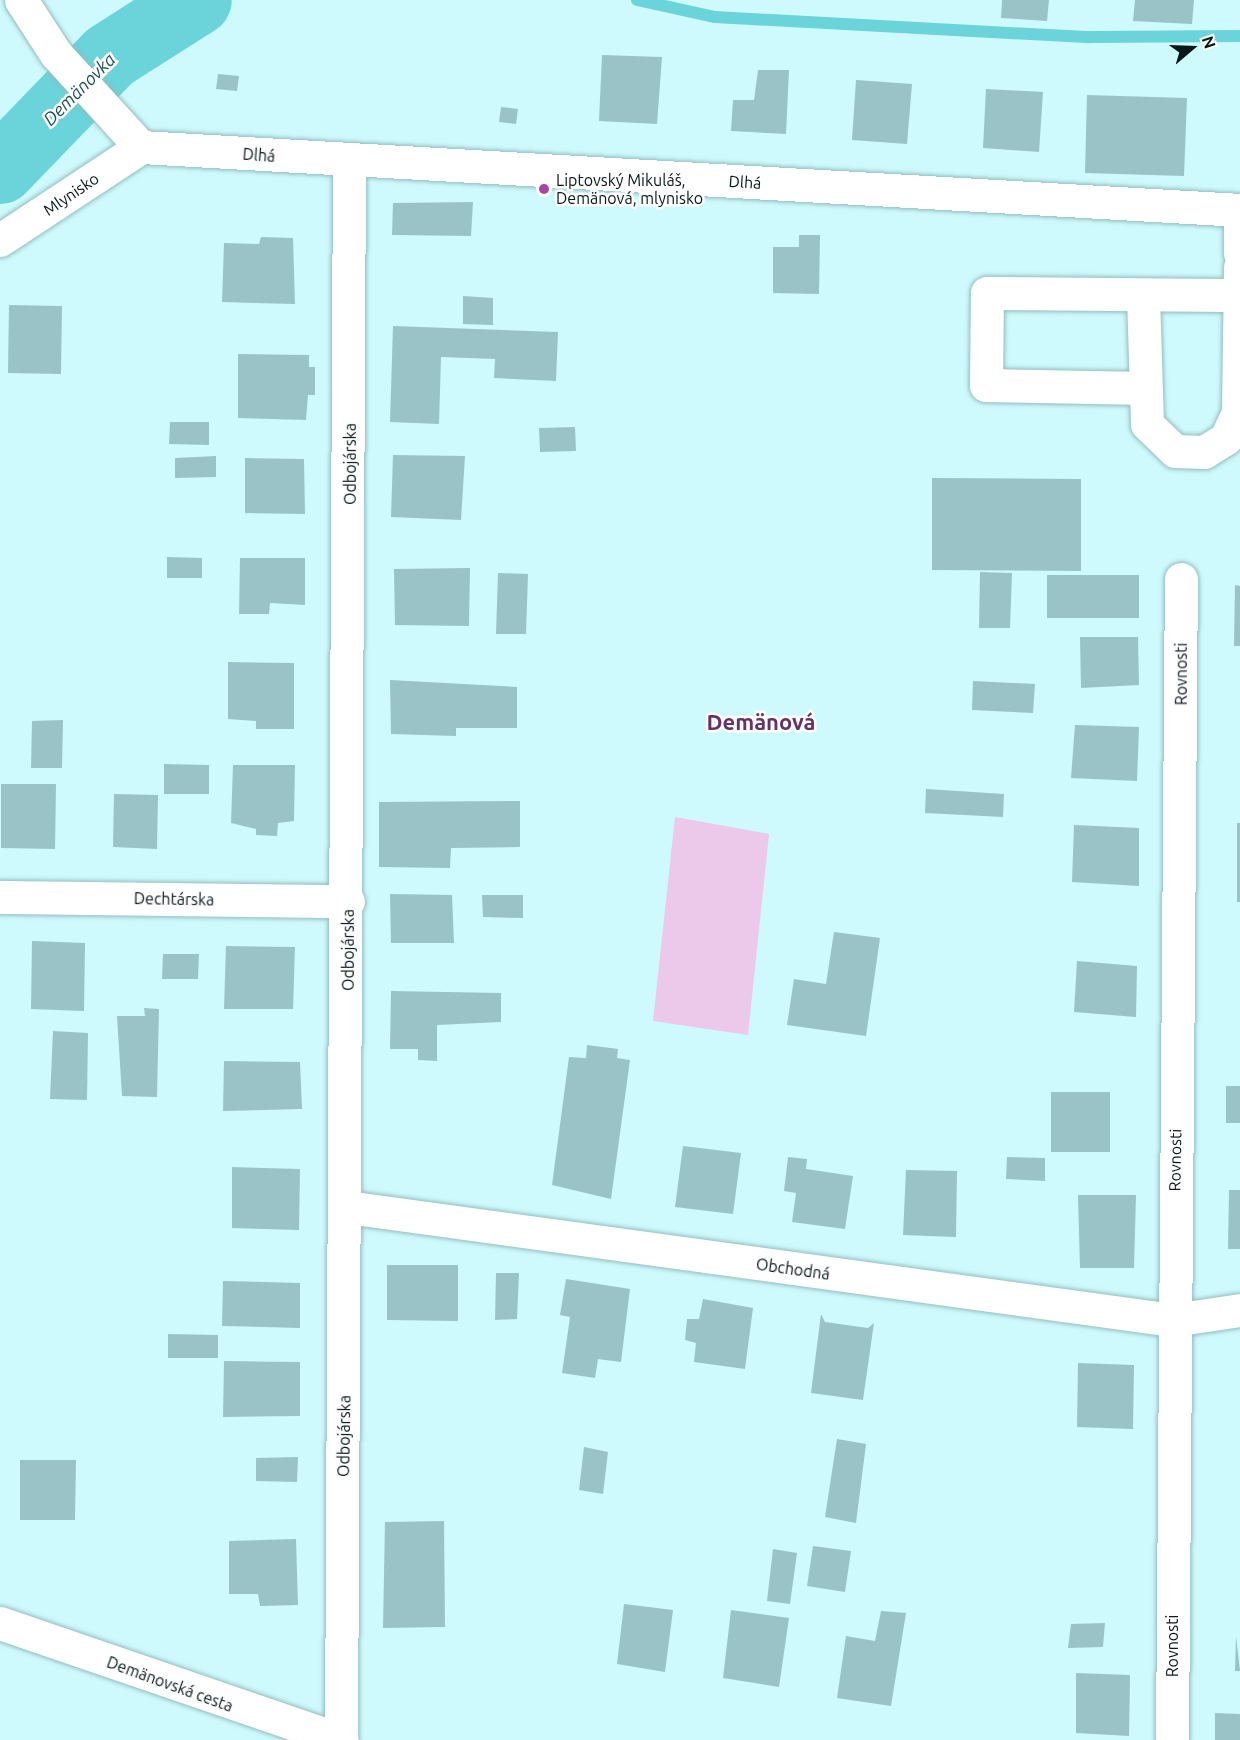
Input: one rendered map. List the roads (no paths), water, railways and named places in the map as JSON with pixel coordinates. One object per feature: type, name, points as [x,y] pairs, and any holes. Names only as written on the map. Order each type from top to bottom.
[{"type":"street","points":[[21,0],[56,54],[141,147]]},
{"type":"street","name":"Dlhá","points":[[141,147],[1240,210]]},
{"type":"street","name":"Mlynisko","points":[[0,240],[141,147]]},
{"type":"street","name":"Odbojárska","points":[[341,1740],[347,1207],[349,160]]},
{"type":"street","points":[[1240,210],[1240,253]]},
{"type":"street","points":[[1143,296],[1143,388],[1147,424],[1163,445],[1190,454],[1226,438],[1238,412],[1240,267]]},
{"type":"street","points":[[1143,388],[986,385],[987,293],[1239,295]]},
{"type":"street","name":"Rovnosti","points":[[1172,1740],[1173,1320],[1180,579]]},
{"type":"street","name":"Dechtárska","points":[[0,897],[348,901]]},
{"type":"street","name":"Obchodná","points":[[347,1207],[1173,1320],[1240,1310]]},
{"type":"street","name":"Demänovská cesta","points":[[0,1623],[341,1740]]},
{"type":"waterway","name":"Demänovka","points":[[0,169],[109,56],[197,0]]},
{"type":"waterway","points":[[637,0],[715,17],[1090,37],[1240,36]]},
{"type":"place","name":"Liptovský Mikuláš, Demänová, mlynisko","points":[[544,189]]},
{"type":"district","name":"Demänová","points":[[761,722]]}]
